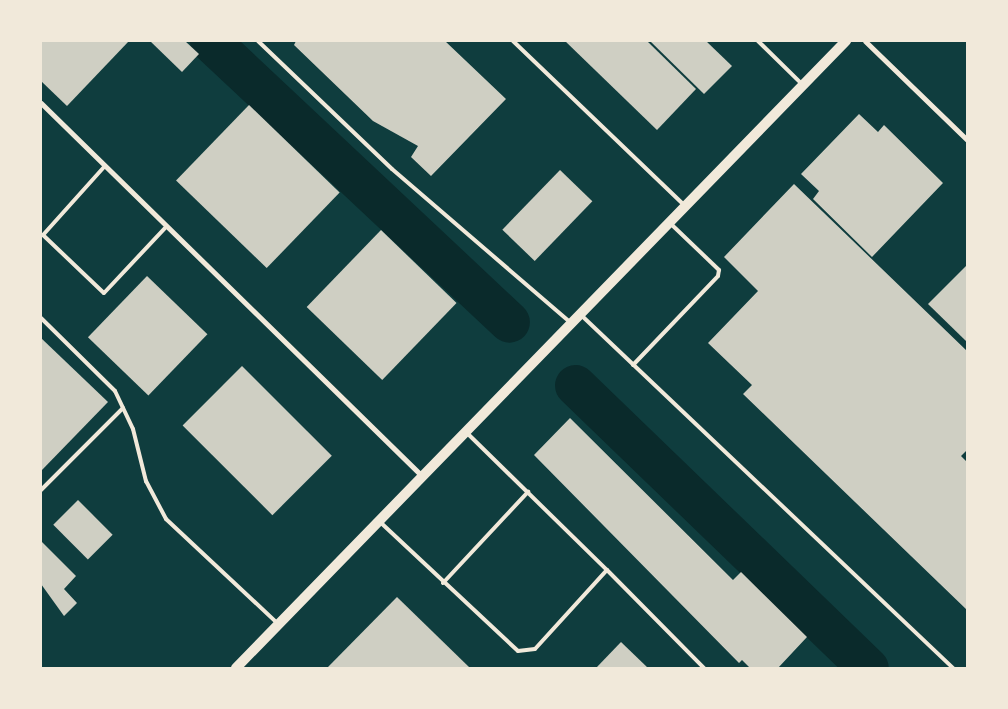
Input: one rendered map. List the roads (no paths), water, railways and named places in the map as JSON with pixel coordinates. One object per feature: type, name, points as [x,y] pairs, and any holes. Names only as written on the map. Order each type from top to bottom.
[{"type":"main road","points":[[236,668],[846,41]]},
{"type":"street","points":[[865,41],[967,140]]},
{"type":"street","points":[[41,103],[165,228],[422,477]]},
{"type":"lane","points":[[258,41],[392,169],[572,324]]},
{"type":"lane","points":[[513,41],[686,207]]},
{"type":"lane","points":[[758,41],[803,85]]},
{"type":"lane","points":[[104,167],[43,235],[104,293],[165,228]]},
{"type":"lane","points":[[633,365],[718,276],[718,270],[670,223]]},
{"type":"lane","points":[[581,315],[953,668]]},
{"type":"lane","points":[[41,318],[115,390],[142,454],[146,481],[166,519],[278,625]]},
{"type":"lane","points":[[41,490],[123,408]]},
{"type":"lane","points":[[466,432],[704,668]]},
{"type":"lane","points":[[443,584],[528,492]]},
{"type":"lane","points":[[379,521],[443,584],[518,651],[527,652],[607,570]]},
{"type":"waterway","points":[[210,41],[509,322]]},
{"type":"waterway","points":[[575,385],[868,668]]}]
